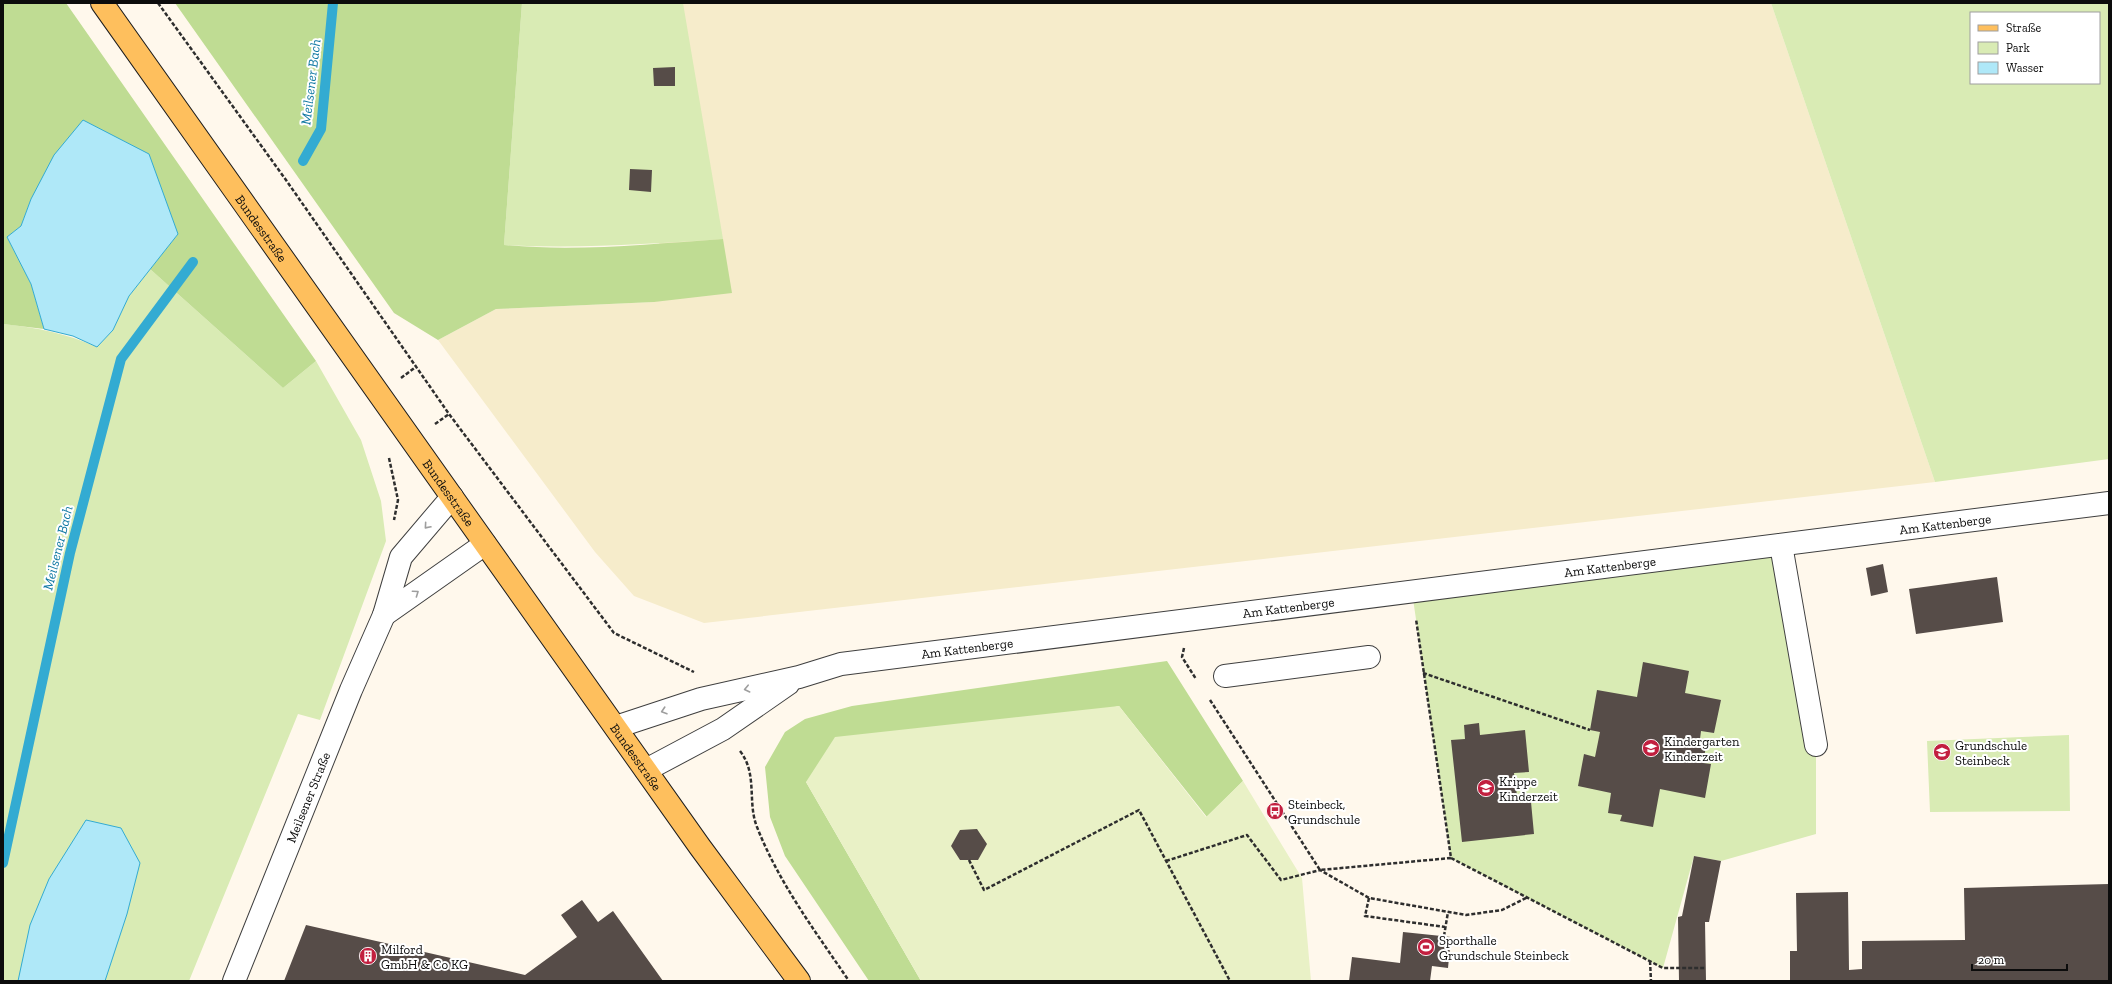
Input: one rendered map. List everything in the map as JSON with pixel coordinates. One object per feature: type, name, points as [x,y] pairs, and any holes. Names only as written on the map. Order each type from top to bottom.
[{"type":"main road","name":"Bundesstraße","points":[[102,3],[412,442],[646,770],[799,981]]},
{"type":"street","name":"Meilsener Straße","points":[[234,981],[351,690],[384,615],[401,556],[452,497]]},
{"type":"street","name":"Am Kattenberge","points":[[616,727],[701,699],[798,677],[841,664],[2109,503]]},
{"type":"street","points":[[384,615],[485,544]]},
{"type":"street","points":[[1780,545],[1816,745]]},
{"type":"street","points":[[1225,676],[1369,657]]},
{"type":"street","name":"Am Kattenberge","points":[[646,770],[723,729],[798,677]]},
{"type":"path","points":[[158,3],[308,212],[449,414],[614,633],[693,671],[701,699]]},
{"type":"path","points":[[394,521],[398,500],[388,458],[449,414]]},
{"type":"path","points":[[1412,592],[1452,858]]},
{"type":"path","points":[[1188,620],[1182,657],[1199,683]]},
{"type":"path","points":[[1423,673],[1590,730]]},
{"type":"path","points":[[1208,697],[1320,870],[1369,898],[1466,915],[1502,910],[1528,898]]},
{"type":"path","points":[[723,729],[748,762],[756,825],[782,882],[849,981]]},
{"type":"path","points":[[969,860],[984,890],[1138,810],[1230,981]]},
{"type":"path","points":[[1166,861],[1247,835],[1281,880],[1320,870],[1452,858],[1663,968],[1706,968]]},
{"type":"path","points":[[1369,898],[1365,916],[1445,927]]},
{"type":"path","points":[[1444,936],[1448,912]]},
{"type":"path","points":[[1650,961],[1651,981]]},
{"type":"shaded area","points":[[681,3],[1771,3],[1935,482],[704,623],[634,596],[595,552],[438,340],[496,309],[654,302]]},
{"type":"green space","points":[[3,3],[66,3],[316,361],[283,388],[150,269],[178,234],[113,136],[83,121],[31,199],[21,226],[7,237],[31,284],[44,329],[3,324]]},
{"type":"green space","points":[[175,3],[522,3],[504,245],[558,248],[641,245],[723,239],[732,293],[654,302],[496,309],[438,340],[394,313]]},
{"type":"green space","points":[[522,3],[683,3],[723,239],[586,246],[504,245]]},
{"type":"green space","points":[[1771,3],[2109,3],[2109,459],[1935,482]]},
{"type":"green space","points":[[150,269],[283,388],[316,361],[361,440],[381,501],[386,541],[320,720],[298,714],[189,981],[3,981],[3,324],[51,332],[74,338],[97,347],[113,330],[129,296]]},
{"type":"green space","points":[[1781,545],[1816,745],[1816,834],[1721,861],[1694,856],[1663,968],[1451,858],[1412,592]]},
{"type":"green space","points":[[1167,661],[1243,781],[1207,817],[1119,706],[806,782],[921,981],[869,981],[785,856],[770,817],[765,767],[785,732],[805,719],[852,706]]},
{"type":"green space","points":[[1119,706],[1206,817],[1243,781],[1302,878],[1311,981],[921,981],[806,782],[835,737]]},
{"type":"green space","points":[[2069,735],[2070,811],[1930,812],[1927,741]]},
{"type":"water","points":[[83,120],[149,154],[178,234],[129,296],[113,330],[97,347],[73,336],[44,329],[31,284],[7,237],[21,226],[31,199],[54,155]]},
{"type":"water","points":[[86,820],[121,828],[140,863],[127,914],[105,981],[18,981],[30,925],[49,879]]},
{"type":"building","points":[[675,67],[675,86],[654,86],[653,68]]},
{"type":"building","points":[[630,169],[652,170],[651,192],[629,190]]},
{"type":"building","points":[[1883,564],[1888,592],[1871,596],[1866,568]]},
{"type":"building","points":[[1997,577],[2003,622],[1916,634],[1909,589]]},
{"type":"building","name":"Kindergarten Kinderzeit","points":[[1643,662],[1689,671],[1685,693],[1721,700],[1714,733],[1701,731],[1700,739],[1707,741],[1703,763],[1711,764],[1705,798],[1660,789],[1653,827],[1620,821],[1622,815],[1608,813],[1611,793],[1578,786],[1584,754],[1595,757],[1600,732],[1590,730],[1597,690],[1637,697]]},
{"type":"building","name":"Krippe Kinderzeit","points":[[1479,723],[1480,735],[1525,730],[1529,772],[1514,773],[1518,803],[1531,802],[1534,834],[1462,842],[1451,740],[1465,739],[1464,725]]},
{"type":"building","points":[[977,829],[987,844],[978,860],[960,860],[951,846],[960,830]]},
{"type":"building","points":[[1694,856],[1721,861],[1709,922],[1705,922],[1706,981],[1679,981],[1678,917],[1682,916]]},
{"type":"building","points":[[2109,884],[2109,981],[1790,981],[1790,951],[1797,951],[1796,893],[1848,892],[1849,970],[1862,969],[1862,941],[1965,940],[1964,888]]},
{"type":"building","name":"Milford GmbH & Co KG","points":[[582,900],[598,922],[613,911],[663,981],[284,981],[306,925],[525,975],[577,937],[561,915]]},
{"type":"building","name":"Sporthalle Grundschule Steinbeck","points":[[1403,932],[1451,937],[1448,968],[1432,966],[1430,981],[1349,981],[1352,957],[1400,963]]},
{"type":"waterway","name":"Meilsener Bach","points":[[303,161],[321,129],[333,3]]},
{"type":"waterway","name":"Meilsener Bach","points":[[3,863],[70,553],[121,359],[193,262]]},
{"type":"place","name":"Kindergarten Kinderzeit","points":[[1651,748]]},
{"type":"place","name":"Grundschule Steinbeck","points":[[1942,752]]},
{"type":"place","name":"Krippe Kinderzeit","points":[[1486,788]]},
{"type":"place","name":"Steinbeck, Grundschule","points":[[1275,811]]},
{"type":"place","name":"Sporthalle Grundschule Steinbeck","points":[[1426,947]]},
{"type":"place","name":"Milford GmbH & Co KG","points":[[368,956]]}]
